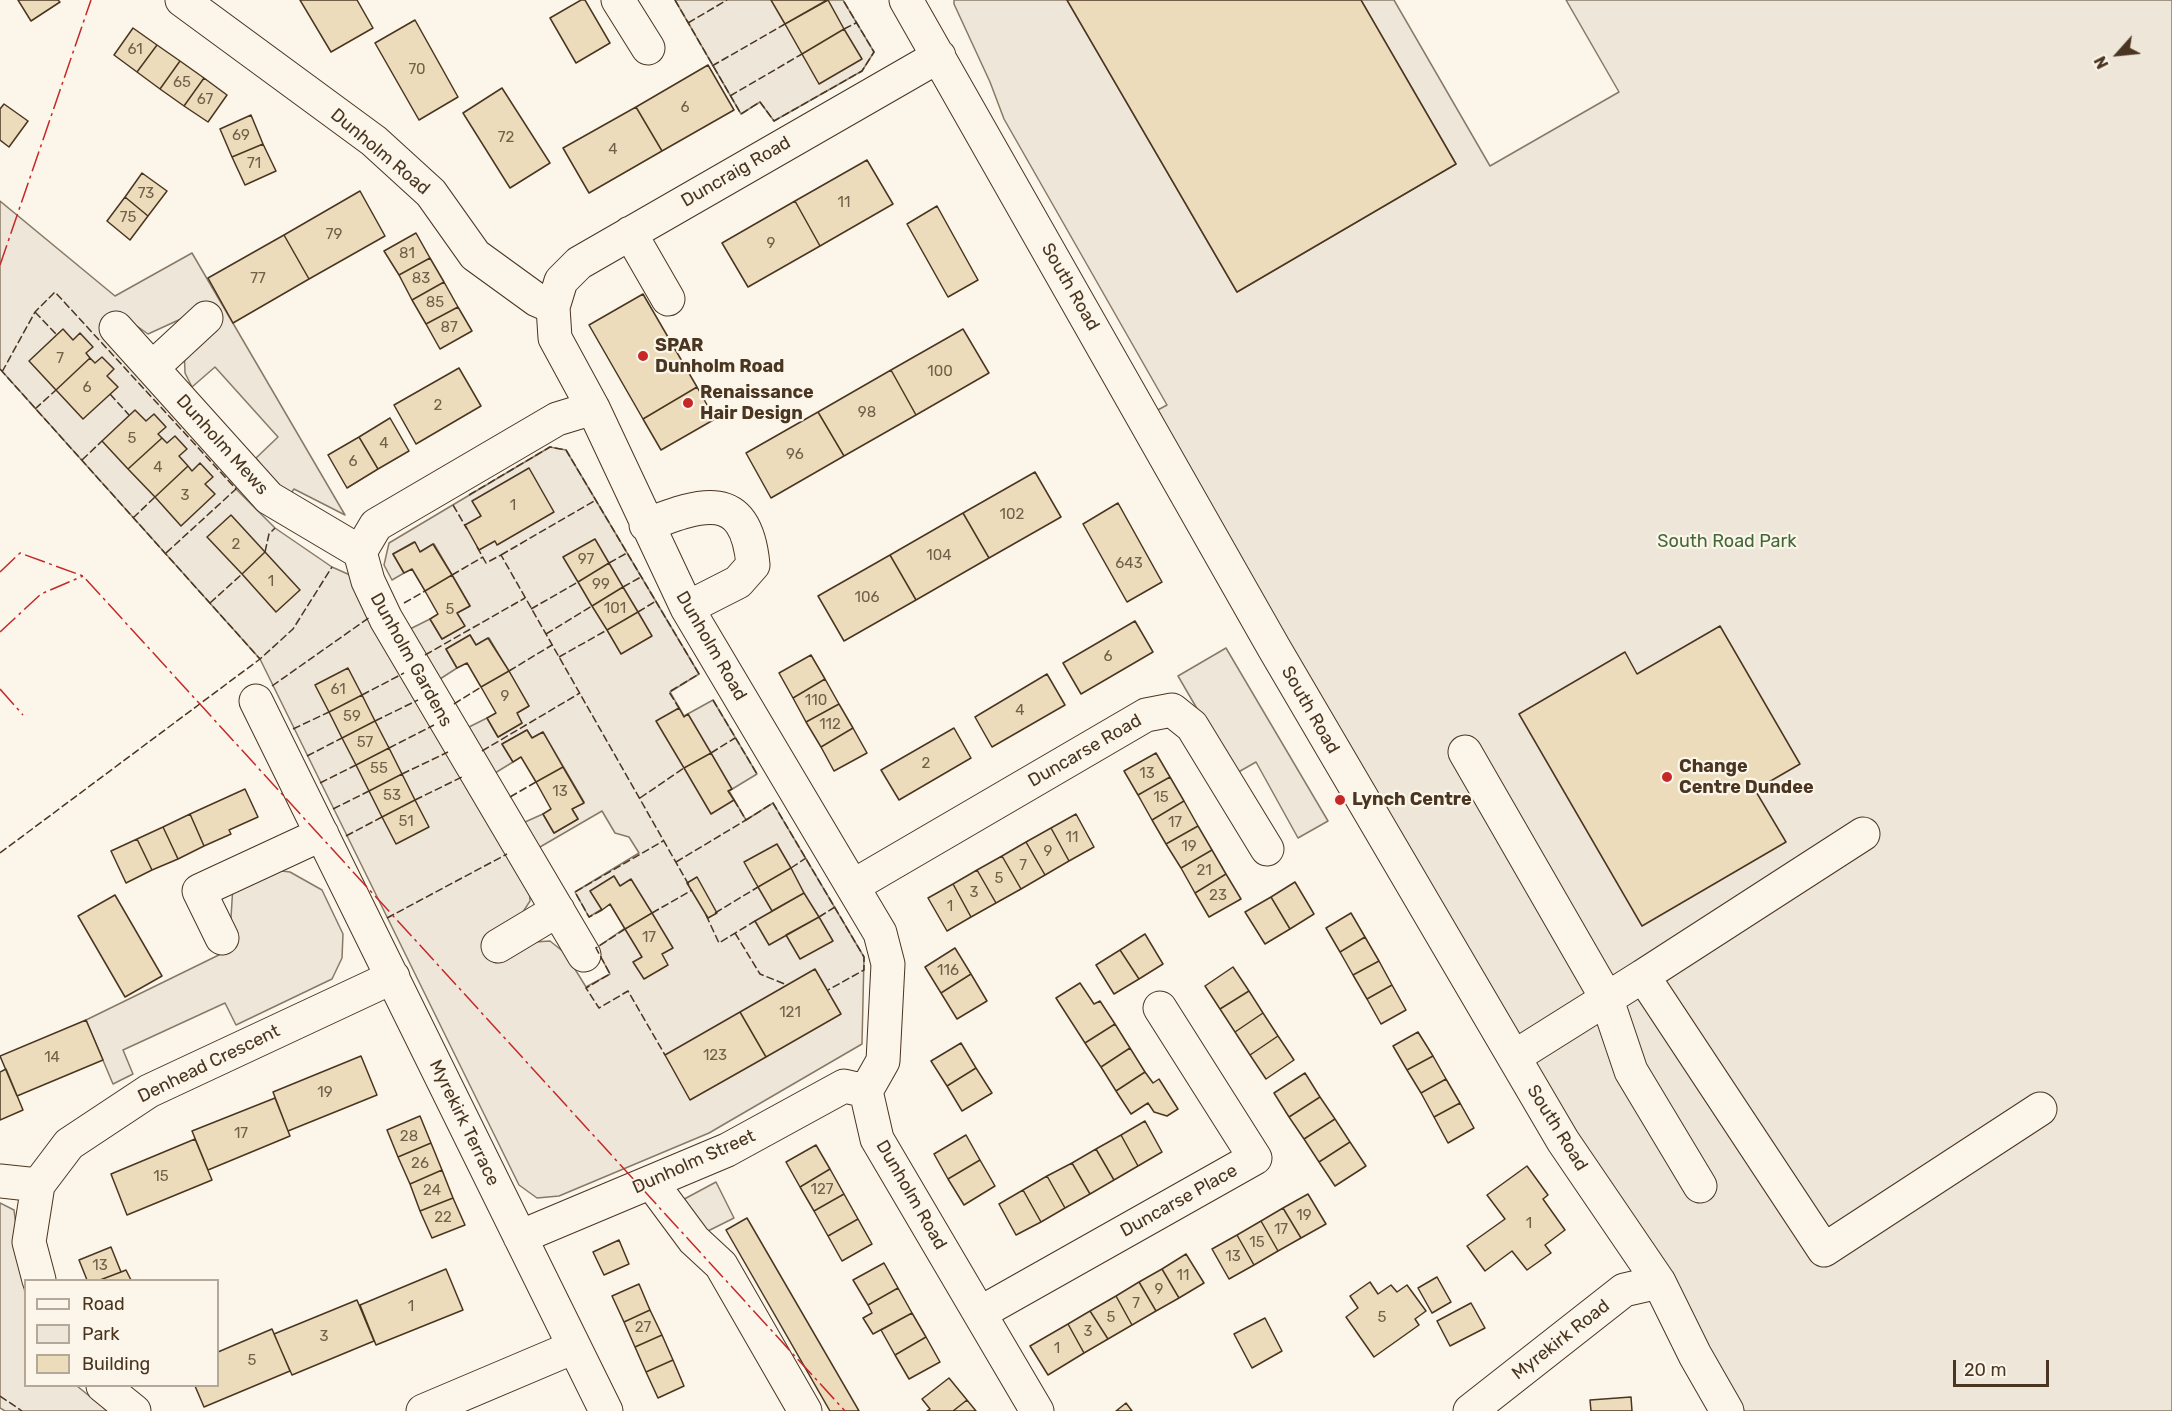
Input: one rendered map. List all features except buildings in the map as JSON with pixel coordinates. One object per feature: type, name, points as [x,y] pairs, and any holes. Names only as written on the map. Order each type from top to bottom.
[{"type":"street","name":"Dunholm Road","points":[[182,0],[374,141],[431,193],[475,255],[537,300],[553,307],[555,338],[593,408],[646,525],[687,608],[880,933],[888,964],[883,1061],[866,1091],[877,1139],[1037,1411]]},
{"type":"street","points":[[618,0],[648,48]]},
{"type":"street","name":"South Road","points":[[906,0],[1268,638],[1563,1141],[1659,1282],[1726,1411]]},
{"type":"street","name":"Duncraig Road","points":[[553,307],[561,281],[579,263],[939,56]]},
{"type":"street","points":[[630,233],[668,299]]},
{"type":"street","points":[[152,368],[206,318]]},
{"type":"street","name":"Dunholm Mews","points":[[116,328],[269,498],[360,552]]},
{"type":"street","points":[[360,552],[376,525],[557,420],[593,408]]},
{"type":"street","points":[[646,525],[690,508],[711,505],[734,514],[751,544],[753,565],[738,582],[687,608]]},
{"type":"street","name":"Dunholm Gardens","points":[[360,552],[368,581],[386,619],[584,955]]},
{"type":"street","name":"Myrekirk Terrace","points":[[256,701],[606,1411]]},
{"type":"street","name":"Duncarse Road","points":[[853,886],[1146,715],[1172,710],[1192,726],[1267,849]]},
{"type":"street","points":[[1465,752],[1606,997],[1632,1071],[1700,1186]]},
{"type":"street","points":[[222,938],[199,891],[322,834]]},
{"type":"street","points":[[1514,1057],[1863,834]]},
{"type":"street","points":[[498,946],[558,910]]},
{"type":"street","points":[[1643,976],[1824,1251],[2040,1109]]},
{"type":"street","name":"Denhead Crescent","points":[[38,1279],[29,1242],[38,1185],[69,1144],[149,1091],[393,977]]},
{"type":"street","name":"Duncarse Place","points":[[980,1313],[1255,1158],[1160,1008]]},
{"type":"street","name":"Dunholm Street","points":[[520,1237],[727,1150],[844,1086],[866,1091]]},
{"type":"street","points":[[0,1181],[38,1185]]},
{"type":"street","points":[[651,1182],[694,1240],[721,1265],[805,1411]]},
{"type":"street","name":"Myrekirk Road","points":[[1470,1411],[1624,1290],[1659,1282]]},
{"type":"street","points":[[423,1411],[574,1347]]},
{"type":"street","points":[[104,1387],[134,1411]]},
{"type":"green space","points":[[675,0],[843,0],[874,52],[862,71],[774,121],[760,102],[741,114]]},
{"type":"green space","name":"South Road Park","points":[[954,0],[1067,0],[1237,292],[1456,164],[1361,0],[1394,0],[1490,166],[1619,92],[1566,0],[2172,0],[2172,1411],[1737,1411],[1143,418],[1167,405],[1004,119]]},
{"type":"green space","points":[[0,201],[115,296],[192,253],[345,515],[294,489],[289,496],[272,481],[256,458],[278,437],[215,367],[192,387],[185,373],[183,318],[148,334],[127,319],[237,479],[236,489],[275,528],[332,567],[350,575],[529,884],[530,901],[521,915],[535,942],[550,941],[565,953],[586,987],[610,974],[596,948],[625,928],[610,904],[589,917],[575,892],[639,853],[629,837],[615,833],[602,811],[540,847],[531,844],[524,831],[525,822],[543,814],[554,833],[578,819],[572,809],[584,802],[543,732],[532,738],[527,730],[502,744],[513,762],[495,773],[469,727],[487,718],[498,737],[522,723],[517,713],[529,706],[489,638],[476,645],[470,635],[446,649],[457,668],[440,679],[410,629],[430,619],[442,639],[464,626],[457,613],[470,606],[434,544],[420,552],[414,542],[393,554],[404,573],[392,580],[384,565],[389,543],[550,447],[566,450],[699,674],[670,692],[684,716],[713,700],[757,774],[729,791],[746,820],[773,803],[864,957],[862,1044],[709,1133],[559,1196],[537,1198],[519,1185],[260,659],[0,369]]},
{"type":"green space","points":[[1226,648],[1328,821],[1298,838],[1256,762],[1235,774],[1178,676]]},
{"type":"green space","points":[[266,869],[290,872],[322,890],[343,934],[342,958],[332,979],[236,1025],[225,1003],[123,1050],[133,1074],[113,1084],[86,1020],[229,950],[233,885]]},
{"type":"green space","points":[[716,1182],[734,1218],[698,1236],[675,1204]]},
{"type":"green space","points":[[0,1203],[14,1210],[24,1286],[24,1387],[78,1387],[108,1411],[5,1411],[0,1408]]},
{"type":"fence","points":[[675,0],[741,114],[760,102],[774,121],[862,71],[874,52],[843,0]]},
{"type":"fence","points":[[688,23],[727,0]]},
{"type":"fence","points":[[844,29],[856,23]]},
{"type":"fence","points":[[712,66],[785,24]]},
{"type":"fence","points":[[730,96],[802,54]]},
{"type":"fence","points":[[2,372],[35,312],[55,292],[236,489],[166,553]]},
{"type":"fence","points":[[35,312],[57,335]]},
{"type":"fence","points":[[0,369],[260,659]]},
{"type":"fence","points":[[35,409],[56,390]]},
{"type":"fence","points":[[110,394],[129,415]]},
{"type":"fence","points":[[82,460],[102,441]]},
{"type":"fence","points":[[469,495],[550,447],[566,450],[699,674],[669,692],[679,708]]},
{"type":"fence","points":[[133,518],[155,497]]},
{"type":"fence","points":[[501,555],[596,500]]},
{"type":"fence","points":[[453,505],[467,529]]},
{"type":"fence","points":[[265,552],[269,534],[275,528]]},
{"type":"fence","points":[[477,547],[486,563],[501,555],[690,887]]},
{"type":"fence","points":[[609,563],[627,553]]},
{"type":"fence","points":[[452,575],[483,557]]},
{"type":"fence","points":[[0,853],[260,659],[293,629],[332,567]]},
{"type":"fence","points":[[210,603],[242,574]]},
{"type":"fence","points":[[623,587],[641,577]]},
{"type":"fence","points":[[531,609],[578,582]]},
{"type":"fence","points":[[404,603],[425,591]]},
{"type":"fence","points":[[425,655],[525,598]]},
{"type":"fence","points":[[638,612],[656,601]]},
{"type":"fence","points":[[546,634],[592,606]]},
{"type":"fence","points":[[272,686],[370,617]]},
{"type":"fence","points":[[559,657],[607,630]]},
{"type":"fence","points":[[509,671],[552,645]]},
{"type":"fence","points":[[362,695],[404,673]]},
{"type":"fence","points":[[454,704],[481,687]]},
{"type":"fence","points":[[482,751],[580,693]]},
{"type":"fence","points":[[375,721],[418,700]]},
{"type":"fence","points":[[713,700],[757,774]]},
{"type":"fence","points":[[293,729],[329,712]]},
{"type":"fence","points":[[389,748],[434,725]]},
{"type":"fence","points":[[307,756],[342,738]]},
{"type":"fence","points":[[711,753],[735,738]]},
{"type":"fence","points":[[402,774],[448,752]]},
{"type":"fence","points":[[320,783],[356,765]]},
{"type":"fence","points":[[640,798],[684,768]]},
{"type":"fence","points":[[415,800],[464,776]]},
{"type":"fence","points":[[510,797],[536,782]]},
{"type":"fence","points":[[333,809],[369,791]]},
{"type":"fence","points":[[734,800],[746,820],[773,803],[864,957],[864,970],[828,990]]},
{"type":"fence","points":[[346,836],[382,817]]},
{"type":"fence","points":[[676,862],[746,820]]},
{"type":"fence","points":[[602,910],[589,917],[575,892],[663,841]]},
{"type":"fence","points":[[387,918],[507,854]]},
{"type":"fence","points":[[791,868],[806,858]]},
{"type":"fence","points":[[715,913],[758,887]]},
{"type":"fence","points":[[652,913],[692,890]]},
{"type":"fence","points":[[819,917],[835,907]]},
{"type":"fence","points":[[706,915],[719,943],[755,921]]},
{"type":"fence","points":[[625,929],[596,948],[610,974],[586,988],[599,1008],[628,991],[665,1055]]},
{"type":"fence","points":[[735,933],[760,974],[787,985]]},
{"type":"fence","points":[[0,1396],[22,1411]]},
{"type":"power","points":[[0,265],[91,0]]},
{"type":"power","points":[[0,572],[20,553],[83,576],[845,1411]]},
{"type":"power","points":[[0,632],[41,594],[83,576]]},
{"type":"power","points":[[0,689],[23,715]]},
{"type":"place","name":"SPAR Dunholm Road","points":[[643,356]]},
{"type":"place","name":"Renaissance Hair Design","points":[[688,403]]},
{"type":"place","name":"Change Centre Dundee","points":[[1667,777]]},
{"type":"place","name":"Lynch Centre","points":[[1340,800]]}]
